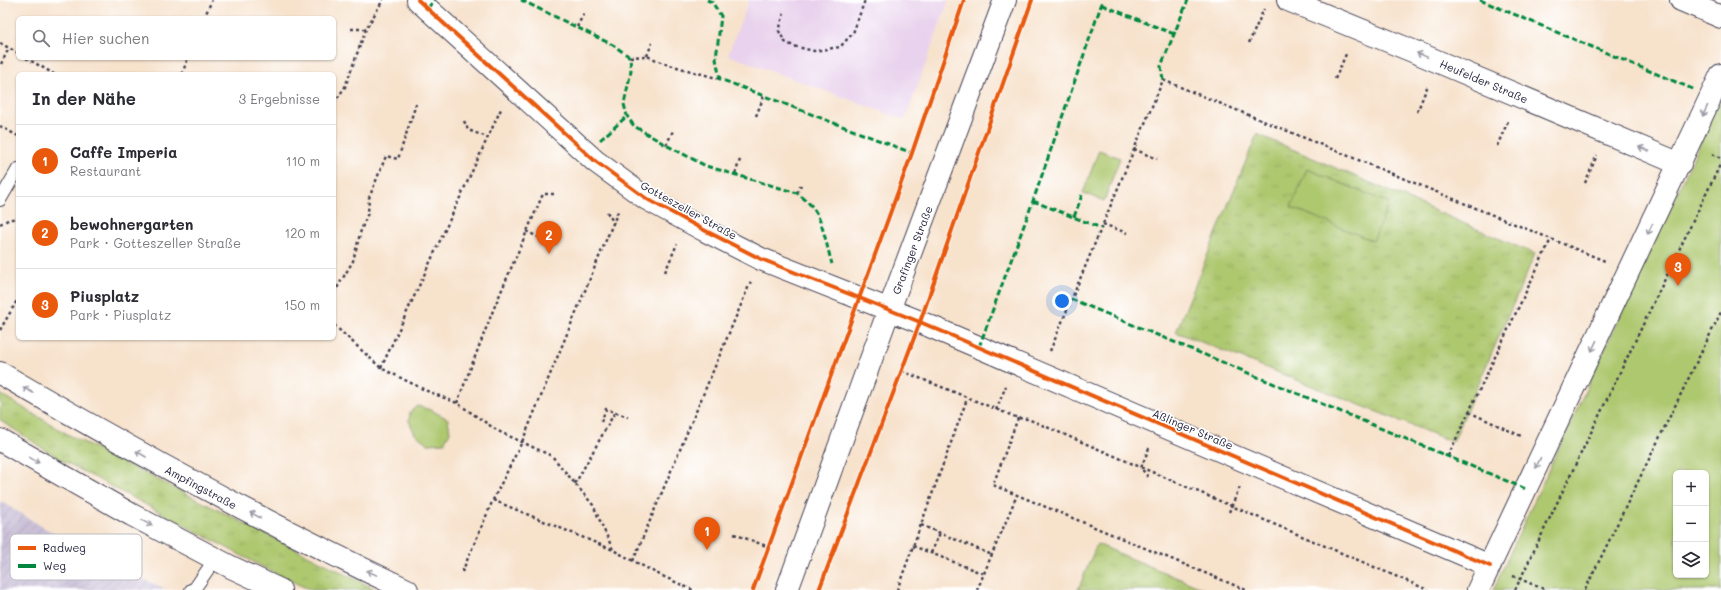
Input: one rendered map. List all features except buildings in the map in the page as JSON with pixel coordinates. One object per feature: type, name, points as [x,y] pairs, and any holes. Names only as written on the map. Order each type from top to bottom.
[{"type":"street","name":"Gotteszeller Straße","points":[[418,0],[595,162],[647,199],[688,222],[761,259],[889,310]]},
{"type":"street","name":"Grafinger Straße","points":[[787,590],[889,310],[1005,0]]},
{"type":"street","name":"Heufelder Straße","points":[[1288,0],[1680,164]]},
{"type":"street","points":[[1681,0],[1721,17]]},
{"type":"street","points":[[1478,590],[1721,76]]},
{"type":"street","name":"Aßlinger Straße","points":[[889,310],[1032,369],[1490,566]]},
{"type":"street","name":"Ampfingstraße","points":[[0,374],[163,467],[325,552],[407,590]]},
{"type":"street","points":[[0,440],[132,515],[215,559],[280,590]]},
{"type":"lane","points":[[0,200],[16,172]]},
{"type":"lane","points":[[191,590],[195,588],[215,559]]},
{"type":"path","points":[[205,16],[212,0]]},
{"type":"path","points":[[336,100],[345,87],[366,29],[383,0]]},
{"type":"path","points":[[784,14],[779,31],[785,42],[793,46],[814,51],[840,47],[853,33],[865,0]]},
{"type":"path","points":[[1249,43],[1265,6]]},
{"type":"path","points":[[577,27],[584,13]]},
{"type":"path","points":[[1336,79],[1357,28]]},
{"type":"path","points":[[351,29],[366,29]]},
{"type":"path","points":[[0,43],[16,52]]},
{"type":"path","points":[[647,56],[652,43]]},
{"type":"path","points":[[1,64],[9,48]]},
{"type":"path","points":[[630,57],[647,56],[666,64],[720,79]]},
{"type":"path","points":[[30,60],[50,72]]},
{"type":"path","points":[[183,72],[187,60]]},
{"type":"path","points":[[1032,369],[1103,224],[1163,80],[1630,270]]},
{"type":"path","points":[[756,116],[764,96]]},
{"type":"path","points":[[1497,146],[1520,96]]},
{"type":"path","points":[[336,290],[353,262],[361,230],[368,213],[369,198],[386,156],[398,159],[416,104]]},
{"type":"path","points":[[381,368],[502,107]]},
{"type":"path","points":[[464,121],[468,130],[487,137]]},
{"type":"path","points":[[0,126],[16,135]]},
{"type":"path","points":[[666,145],[674,129]]},
{"type":"path","points":[[1134,149],[1157,159]]},
{"type":"path","points":[[735,174],[741,157]]},
{"type":"path","points":[[1515,590],[1721,163]]},
{"type":"path","points":[[797,193],[802,183]]},
{"type":"path","points":[[457,402],[526,231],[543,194],[554,194]]},
{"type":"path","points":[[462,572],[493,500],[522,442],[614,224],[621,202]]},
{"type":"path","points":[[607,212],[614,224]]},
{"type":"path","points":[[0,224],[10,219],[16,219]]},
{"type":"path","points":[[665,272],[688,222]]},
{"type":"path","points":[[1103,224],[1127,233]]},
{"type":"path","points":[[526,231],[538,237]]},
{"type":"path","points":[[1448,456],[1551,238]]},
{"type":"path","points":[[633,561],[761,259]]},
{"type":"path","points":[[0,330],[16,302]]},
{"type":"path","points":[[1585,590],[1721,312]]},
{"type":"path","points":[[336,328],[381,368],[427,391],[457,402],[498,431],[552,456],[593,505],[613,550]]},
{"type":"path","points":[[902,371],[967,399],[1018,418],[1028,419],[1428,590]]},
{"type":"path","points":[[897,590],[967,399]]},
{"type":"path","points":[[601,422],[606,409],[628,417]]},
{"type":"path","points":[[575,484],[615,412]]},
{"type":"path","points":[[1469,412],[1525,438]]},
{"type":"path","points":[[1018,418],[993,485],[1246,590]]},
{"type":"path","points":[[1141,468],[1160,424]]},
{"type":"path","points":[[1141,468],[1148,477]]},
{"type":"path","points":[[1230,512],[1240,487]]},
{"type":"path","points":[[977,590],[1017,495]]},
{"type":"path","points":[[493,500],[613,550],[693,590]]},
{"type":"path","points":[[921,525],[992,555]]},
{"type":"path","points":[[931,553],[940,533]]},
{"type":"path","points":[[734,534],[769,547]]},
{"type":"path","points":[[913,546],[984,574]]},
{"type":"path","points":[[1520,579],[1546,590]]},
{"type":"shaded area","points":[[749,0],[949,0],[905,120],[728,55]]},
{"type":"shaded area","points":[[0,501],[54,534],[10,534],[10,580],[142,580],[142,578],[166,590],[0,590]]},
{"type":"green space","points":[[1721,98],[1721,590],[1493,590]]},
{"type":"green space","points":[[1257,134],[1535,254],[1453,442],[1176,332]]},
{"type":"green space","points":[[1099,150],[1120,158],[1104,201],[1083,193]]},
{"type":"green space","points":[[1307,169],[1389,203],[1373,241],[1291,207]]},
{"type":"green space","points":[[0,394],[69,435],[377,590],[311,590],[280,576],[56,457],[0,420]]},
{"type":"green space","points":[[417,406],[431,410],[448,419],[450,432],[444,443],[428,444],[415,434],[409,421],[410,412]]},
{"type":"green space","points":[[1097,544],[1206,590],[1078,590]]},
{"type":"marked path","points":[[428,8],[434,0]]},
{"type":"marked path","points":[[521,0],[613,45],[630,57],[631,71],[624,104],[627,116],[634,126],[706,166],[797,193],[806,200],[813,208],[819,220],[832,264]]},
{"type":"marked path","points":[[707,0],[712,2],[721,16],[716,59],[720,79],[912,153]]},
{"type":"marked path","points":[[979,347],[1033,201],[1103,0]]},
{"type":"marked path","points":[[1163,80],[1161,66],[1188,0]]},
{"type":"marked path","points":[[1480,0],[1695,90]]},
{"type":"marked path","points":[[1102,5],[1174,34]]},
{"type":"marked path","points":[[600,140],[627,116]]},
{"type":"marked path","points":[[1074,217],[1082,195]]},
{"type":"marked path","points":[[1033,201],[1101,228]]},
{"type":"marked path","points":[[1071,299],[1526,489]]},
{"type":"cycle path","points":[[418,0],[595,161],[647,199],[704,230],[761,259],[920,322],[1490,566]]},
{"type":"cycle path","points":[[753,590],[912,153],[964,0]]},
{"type":"cycle path","points":[[819,590],[920,322],[1032,0]]},
{"type":"place","name":"bewohnergarten","points":[[549,254]]},
{"type":"place","name":"Piusplatz","points":[[1678,286]]},
{"type":"place","name":"Caffe Imperia","points":[[707,550]]}]
